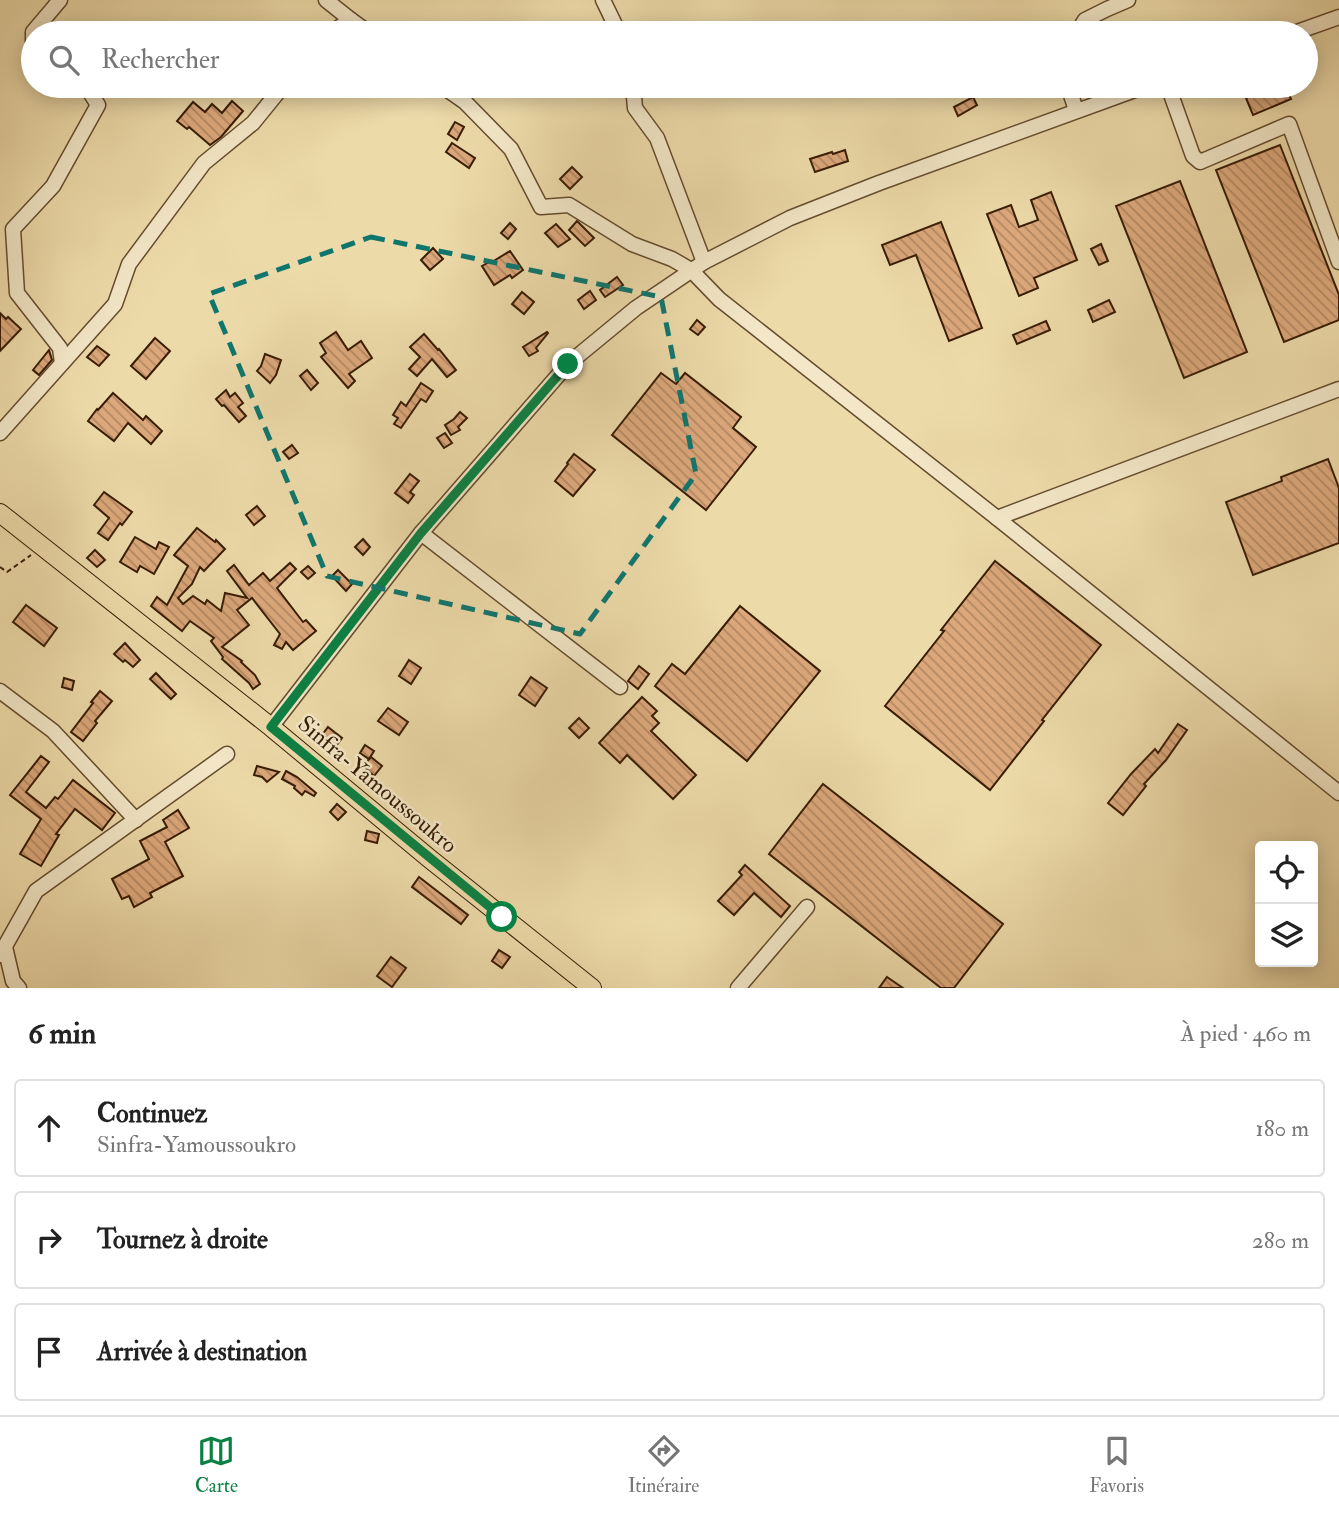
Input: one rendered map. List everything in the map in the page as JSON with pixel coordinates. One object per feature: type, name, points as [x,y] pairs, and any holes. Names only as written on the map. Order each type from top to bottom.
[{"type":"main road","name":"Sinfra-Yamoussoukro","points":[[0,513],[271,727],[430,859],[592,988]]},
{"type":"street","points":[[42,21],[60,0]]},
{"type":"street","points":[[327,0],[351,20]]},
{"type":"street","points":[[603,0],[613,21]]},
{"type":"street","points":[[1084,21],[1128,0]]},
{"type":"street","points":[[1318,24],[1339,17]]},
{"type":"street","points":[[62,363],[60,348],[18,293],[13,229],[53,186],[98,105],[94,98]]},
{"type":"street","points":[[0,433],[116,304],[129,264],[204,163],[253,123],[273,98]]},
{"type":"street","points":[[459,98],[511,149],[541,208],[569,205],[632,244],[673,259],[691,270],[719,299],[1339,793]]},
{"type":"street","points":[[634,98],[635,108],[657,138],[704,262]]},
{"type":"street","points":[[1072,98],[1076,110]]},
{"type":"street","points":[[271,727],[421,533],[568,364],[636,308],[704,262],[790,218],[1111,98]]},
{"type":"street","points":[[1172,98],[1193,156],[1200,162],[1289,124],[1339,262]]},
{"type":"street","points":[[997,518],[1339,390]]},
{"type":"street","points":[[421,533],[620,687]]},
{"type":"street","points":[[1,694],[53,731],[136,820]]},
{"type":"street","points":[[19,988],[13,981],[3,951],[36,891],[227,754]]},
{"type":"street","points":[[738,988],[807,907]]},
{"type":"path","points":[[0,567],[7,572],[43,548]]},
{"type":"highlighted area","points":[[371,237],[661,297],[696,474],[580,634],[327,576],[209,294]]},
{"type":"building","points":[[971,98],[977,105],[958,116],[954,107]]},
{"type":"building","points":[[1246,98],[1291,99],[1253,115]]},
{"type":"building","points":[[232,101],[243,111],[221,137],[210,145],[189,127],[187,129],[177,121],[193,102],[205,112],[212,104],[222,113]]},
{"type":"building","points":[[455,122],[464,127],[457,140],[448,134]]},
{"type":"building","points":[[452,143],[475,158],[469,168],[446,152]]},
{"type":"building","points":[[1280,145],[1339,295],[1339,320],[1284,342],[1216,170]]},
{"type":"building","points":[[845,150],[848,161],[815,172],[810,159]]},
{"type":"building","points":[[572,167],[582,177],[570,189],[560,179]]},
{"type":"building","points":[[1180,181],[1247,352],[1184,378],[1116,206]]},
{"type":"building","points":[[1051,192],[1077,260],[1034,278],[1038,288],[1019,296],[987,214],[1011,205],[1019,227],[1038,220],[1031,200]]},
{"type":"building","points":[[577,221],[594,238],[585,246],[569,230]]},
{"type":"building","points":[[941,222],[982,328],[949,341],[916,255],[890,265],[882,245]]},
{"type":"building","points":[[510,223],[516,229],[508,239],[501,233]]},
{"type":"building","points":[[556,224],[570,239],[558,247],[545,233]]},
{"type":"building","points":[[1101,244],[1108,261],[1099,265],[1091,249]]},
{"type":"building","points":[[433,248],[443,259],[430,270],[421,260]]},
{"type":"building","points":[[510,251],[523,270],[494,285],[482,266]]},
{"type":"building","points":[[617,277],[623,285],[605,297],[600,290]]},
{"type":"building","points":[[590,291],[596,300],[584,309],[578,300]]},
{"type":"building","points":[[522,292],[534,302],[524,314],[512,304]]},
{"type":"building","points":[[1109,300],[1115,312],[1093,322],[1088,310]]},
{"type":"building","points":[[0,313],[21,329],[0,351]]},
{"type":"building","points":[[697,320],[705,327],[698,335],[690,329]]},
{"type":"building","points":[[1046,321],[1050,330],[1017,344],[1013,335]]},
{"type":"building","points":[[336,332],[348,350],[361,341],[372,358],[349,374],[355,381],[348,388],[321,357],[326,353],[320,343]]},
{"type":"building","points":[[547,332],[536,348],[538,351],[529,356],[523,347]]},
{"type":"building","points":[[424,334],[456,370],[447,377],[432,359],[417,376],[409,369],[420,357],[410,347]]},
{"type":"building","points":[[155,338],[170,351],[146,379],[131,366]]},
{"type":"building","points":[[97,346],[109,355],[99,366],[87,357]]},
{"type":"building","points":[[49,350],[52,360],[39,375],[33,370]]},
{"type":"building","points":[[265,354],[281,360],[270,383],[257,371]]},
{"type":"building","points":[[307,370],[318,383],[311,390],[300,376]]},
{"type":"building","points":[[661,373],[676,384],[685,373],[741,417],[733,428],[756,447],[706,510],[612,435]]},
{"type":"building","points":[[421,383],[433,391],[426,402],[421,399],[401,428],[394,424],[398,418],[393,415],[401,402],[406,406]]},
{"type":"building","points":[[226,390],[230,397],[235,393],[243,403],[238,407],[246,416],[239,422],[216,399]]},
{"type":"building","points":[[113,393],[143,420],[146,416],[162,431],[151,444],[128,423],[114,441],[88,421]]},
{"type":"building","points":[[460,412],[467,418],[458,427],[460,430],[451,435],[445,425]]},
{"type":"building","points":[[445,433],[452,443],[444,448],[437,438]]},
{"type":"building","points":[[292,445],[298,453],[289,459],[283,452]]},
{"type":"building","points":[[574,454],[595,470],[573,496],[555,481]]},
{"type":"building","points":[[1328,459],[1339,488],[1339,543],[1253,575],[1226,502],[1282,481],[1281,477]]},
{"type":"building","points":[[410,474],[419,481],[410,492],[414,495],[408,503],[395,493]]},
{"type":"building","points":[[104,492],[132,512],[108,540],[98,533],[109,518],[94,505]]},
{"type":"building","points":[[257,506],[265,516],[254,525],[246,515]]},
{"type":"building","points":[[197,528],[225,549],[204,571],[200,567],[192,584],[178,598],[183,604],[193,596],[205,604],[207,600],[221,611],[225,593],[247,598],[227,571],[234,565],[249,585],[263,573],[270,581],[290,563],[296,569],[277,588],[303,622],[306,620],[316,631],[293,650],[286,642],[282,649],[274,645],[280,634],[252,598],[237,610],[249,625],[222,647],[242,661],[255,675],[260,684],[253,689],[222,659],[211,641],[214,638],[190,621],[182,631],[151,606],[157,597],[167,605],[188,566],[174,555]]},
{"type":"building","points":[[135,537],[156,549],[159,542],[169,547],[154,574],[140,566],[137,572],[120,562]]},
{"type":"building","points":[[363,539],[370,547],[363,555],[355,547]]},
{"type":"building","points":[[95,550],[105,560],[97,567],[87,558]]},
{"type":"building","points":[[995,561],[1101,645],[990,790],[885,706]]},
{"type":"building","points":[[308,566],[315,573],[308,579],[301,572]]},
{"type":"building","points":[[338,570],[352,584],[346,591],[332,576]]},
{"type":"building","points":[[26,605],[57,628],[44,646],[13,622]]},
{"type":"building","points":[[740,606],[820,671],[747,761],[655,686],[672,664],[685,674]]},
{"type":"building","points":[[125,643],[140,660],[133,667],[114,654]]},
{"type":"building","points":[[409,660],[421,668],[411,684],[399,676]]},
{"type":"building","points":[[639,666],[649,674],[638,689],[628,681]]},
{"type":"building","points":[[156,673],[176,694],[171,699],[150,679]]},
{"type":"building","points":[[531,677],[547,688],[535,706],[519,695]]},
{"type":"building","points":[[64,678],[74,681],[72,690],[62,687]]},
{"type":"building","points":[[100,691],[112,701],[83,741],[71,732]]},
{"type":"building","points":[[642,697],[657,711],[652,716],[659,723],[651,731],[696,775],[673,799],[627,755],[620,763],[599,743]]},
{"type":"building","points":[[388,708],[408,722],[399,735],[378,721]]},
{"type":"building","points":[[579,718],[589,728],[579,738],[569,728]]},
{"type":"building","points":[[1178,724],[1187,730],[1123,815],[1108,803],[1155,749],[1158,753]]},
{"type":"building","points":[[328,727],[342,738],[336,746],[322,735]]},
{"type":"building","points":[[365,745],[374,751],[369,759],[360,753]]},
{"type":"building","points":[[41,756],[49,762],[26,792],[46,808],[55,797],[58,799],[73,780],[115,813],[102,830],[75,809],[56,834],[59,835],[41,866],[20,854],[41,819],[10,795]]},
{"type":"building","points":[[371,757],[382,766],[374,776],[363,766]]},
{"type":"building","points":[[257,766],[279,772],[267,782],[254,775]]},
{"type":"building","points":[[286,771],[316,793],[314,796],[305,791],[302,795],[295,786],[282,779]]},
{"type":"building","points":[[823,784],[1003,924],[954,988],[941,988],[769,854]]},
{"type":"building","points":[[337,804],[346,812],[338,820],[330,812]]},
{"type":"building","points":[[178,810],[189,828],[165,842],[183,876],[150,893],[152,897],[134,907],[129,896],[122,899],[112,879],[149,859],[140,841],[167,827],[163,820]]},
{"type":"building","points":[[367,831],[379,834],[377,843],[365,840]]},
{"type":"building","points":[[745,865],[790,906],[781,917],[754,893],[734,915],[718,901],[742,875],[739,872]]},
{"type":"building","points":[[419,877],[468,915],[461,924],[412,887]]},
{"type":"building","points":[[499,950],[510,957],[502,968],[492,961]]},
{"type":"building","points":[[391,957],[406,968],[392,987],[377,976]]},
{"type":"building","points":[[887,977],[903,988],[879,988]]},
{"type":"route","points":[[502,917],[271,727],[421,533],[568,364]]}]
